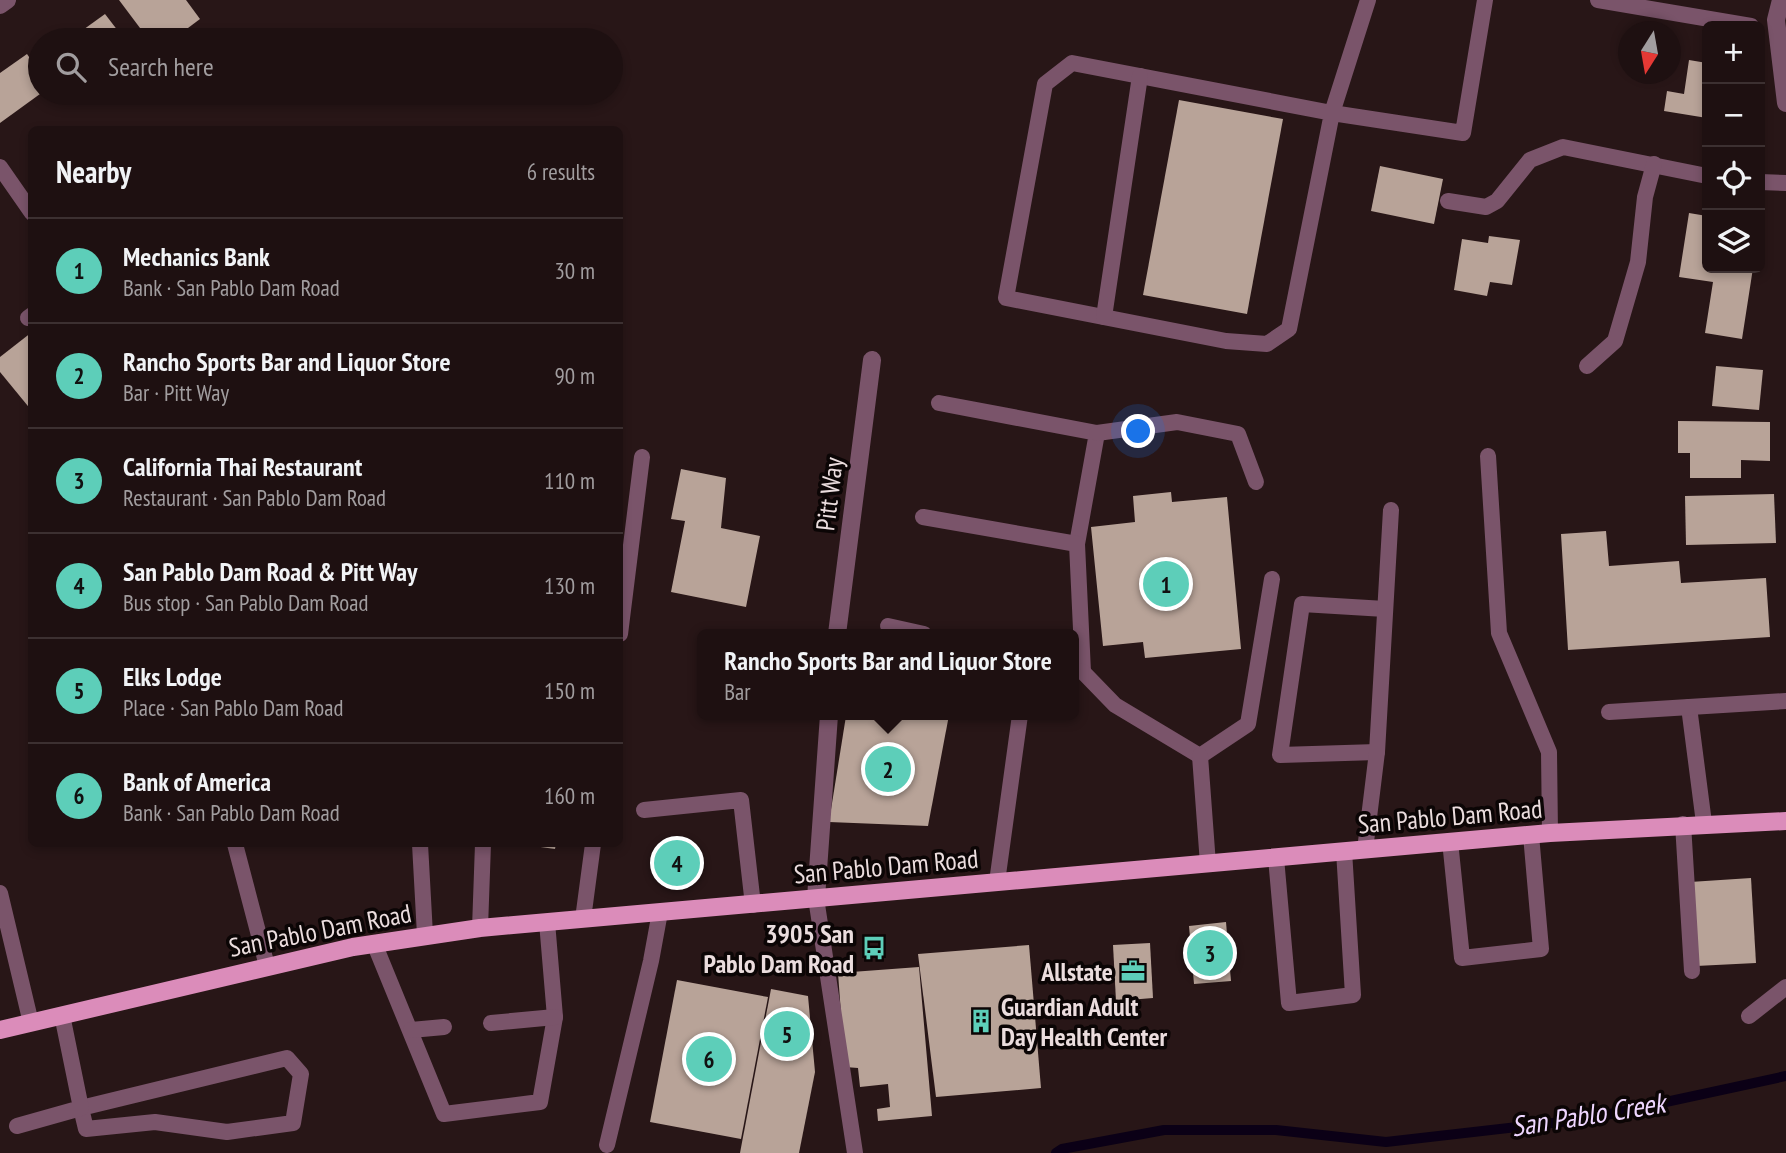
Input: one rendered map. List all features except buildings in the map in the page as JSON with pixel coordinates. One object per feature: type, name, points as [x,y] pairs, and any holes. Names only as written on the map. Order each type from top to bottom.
[{"type":"main road","name":"San Pablo Dam Road","points":[[0,1031],[267,966],[374,943],[480,928],[1450,841],[1683,824],[1786,821]]},
{"type":"street","points":[[0,5],[7,0]]},
{"type":"street","points":[[1781,0],[1776,20],[1768,29],[1786,103]]},
{"type":"street","name":"Pitt Way","points":[[838,629],[872,360]]},
{"type":"street","points":[[816,898],[829,720]]},
{"type":"lane","points":[[1360,1],[1332,113],[1289,329],[1267,344],[1226,341],[1006,298],[1045,84],[1072,63],[1332,113],[1463,133],[1485,0]]},
{"type":"lane","points":[[1598,0],[1722,21]]},
{"type":"lane","points":[[1104,317],[1140,76]]},
{"type":"lane","points":[[1448,201],[1486,206],[1497,201],[1530,160],[1563,147],[1702,175]]},
{"type":"lane","points":[[1587,366],[1615,341],[1638,262],[1645,197],[1654,164]]},
{"type":"lane","points":[[0,167],[28,208]]},
{"type":"lane","points":[[1765,182],[1786,183]]},
{"type":"lane","points":[[939,403],[1097,433],[1177,422],[1238,434],[1256,482]]},
{"type":"lane","points":[[1078,629],[1077,544],[1097,433]]},
{"type":"lane","points":[[1488,456],[1499,633],[1549,752],[1550,833]]},
{"type":"lane","points":[[623,610],[642,457]]},
{"type":"lane","points":[[1365,849],[1377,752],[1391,510]]},
{"type":"lane","points":[[923,517],[1077,544]]},
{"type":"lane","points":[[1200,756],[1248,724],[1272,579]]},
{"type":"lane","points":[[1377,752],[1280,755],[1302,604],[1385,609]]},
{"type":"lane","points":[[888,626],[902,629]]},
{"type":"lane","points":[[1079,672],[1115,705],[1200,756]]},
{"type":"lane","points":[[1609,712],[1786,701]]},
{"type":"lane","points":[[1689,707],[1704,823]]},
{"type":"lane","points":[[997,882],[1019,720]]},
{"type":"lane","points":[[1200,756],[1208,864]]},
{"type":"lane","points":[[644,810],[741,800],[753,905]]},
{"type":"lane","points":[[1683,824],[1692,971]]},
{"type":"lane","points":[[1450,841],[1462,958],[1541,949],[1531,835]]},
{"type":"lane","points":[[236,847],[267,966]]},
{"type":"lane","points":[[421,847],[425,935]]},
{"type":"lane","points":[[480,928],[483,847]]},
{"type":"lane","points":[[583,919],[593,847]]},
{"type":"lane","points":[[1276,858],[1289,1003],[1353,995],[1344,851]]},
{"type":"lane","points":[[0,893],[31,1023]]},
{"type":"lane","points":[[816,898],[855,1153]]},
{"type":"lane","points":[[607,1145],[643,999],[660,912]]},
{"type":"lane","points":[[374,943],[444,1114],[540,1102],[555,1017],[547,922]]},
{"type":"lane","points":[[1749,1016],[1786,987]]},
{"type":"lane","points":[[17,1126],[81,1108],[287,1058],[301,1074],[293,1123],[227,1132],[155,1122],[86,1129],[81,1108],[62,1015]]},
{"type":"lane","points":[[491,1023],[555,1017]]},
{"type":"lane","points":[[411,1030],[444,1027]]},
{"type":"waterway","name":"San Pablo Creek","points":[[1056,1153],[1062,1149],[1164,1130],[1276,1130],[1386,1142],[1587,1119],[1786,1076]]},
{"type":"place","name":"Mechanics Bank","points":[[1166,584]]},
{"type":"place","name":"Rancho Sports Bar and Liquor Store","points":[[888,769]]},
{"type":"place","name":"San Pablo Dam Road & Pitt Way","points":[[677,863]]},
{"type":"place","name":"3905 San Pablo Dam Road","points":[[874,948]]},
{"type":"place","name":"California Thai Restaurant","points":[[1210,953]]},
{"type":"place","name":"Allstate","points":[[1133,971]]},
{"type":"place","name":"Guardian Adult Day Health Center","points":[[981,1021]]},
{"type":"place","name":"Elks Lodge","points":[[787,1034]]},
{"type":"place","name":"Bank of America","points":[[709,1059]]}]
